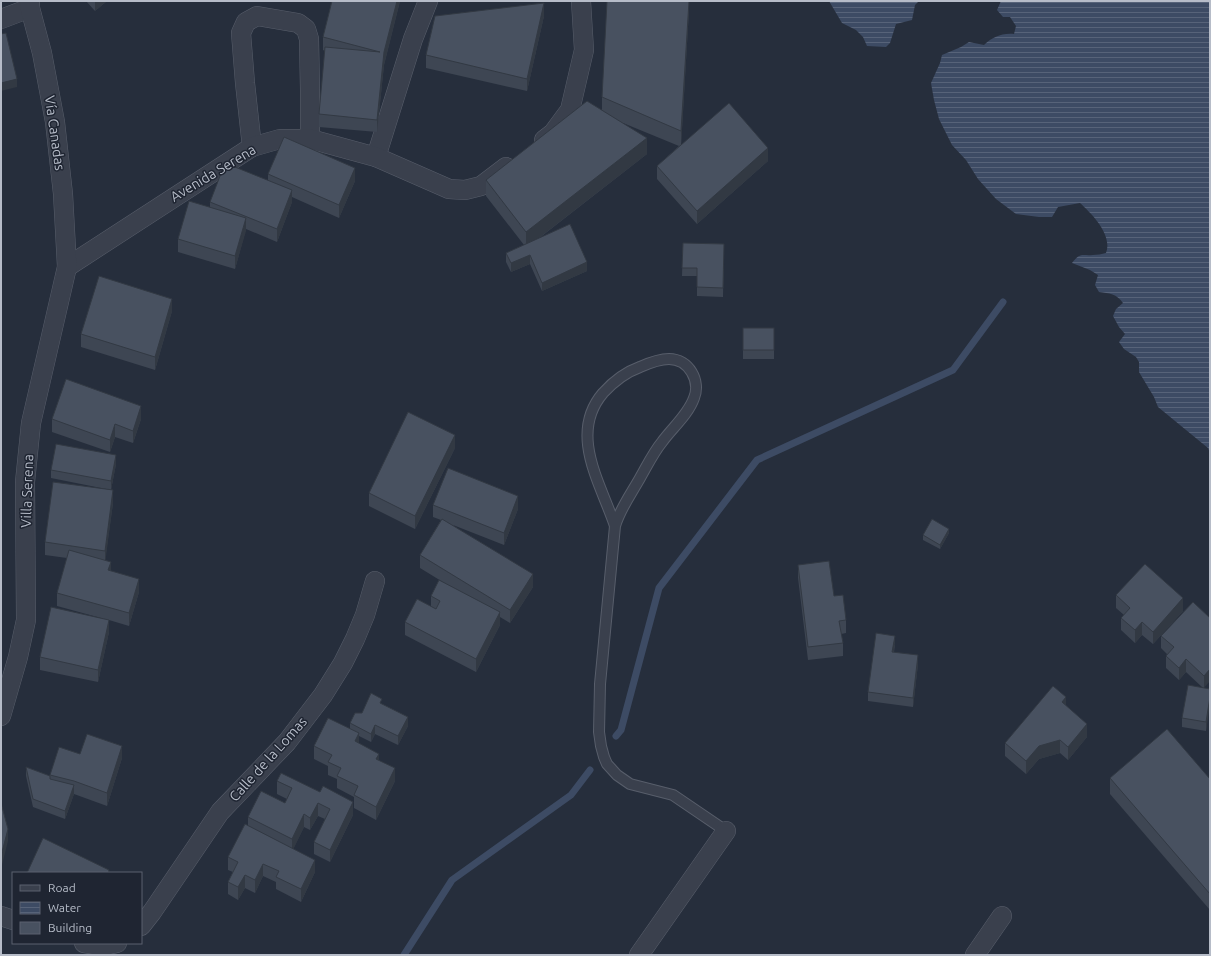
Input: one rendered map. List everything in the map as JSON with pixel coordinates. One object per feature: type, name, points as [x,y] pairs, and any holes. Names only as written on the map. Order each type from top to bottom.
[{"type":"street","points":[[376,157],[413,39],[428,1]]},
{"type":"street","name":"Avenida Serena","points":[[67,267],[252,147],[280,140],[310,139],[376,157],[449,189],[465,190],[481,186],[553,133],[570,110],[584,50],[582,1]]},
{"type":"street","points":[[1,19],[30,4]]},
{"type":"street","name":"Vía Canadas","points":[[30,4],[42,53],[55,122],[63,194],[67,267]]},
{"type":"street","points":[[252,147],[241,33],[246,22],[257,16],[298,23],[306,29],[309,39],[310,139]]},
{"type":"street","name":"Villa Serena","points":[[1,716],[18,657],[26,620],[25,482],[31,423],[67,267]]},
{"type":"street","name":"Calle de la Lomas","points":[[142,925],[220,812],[287,742],[323,695],[343,663],[355,639],[365,615],[376,581]]},
{"type":"street","points":[[639,955],[726,831]]},
{"type":"street","points":[[1,916],[12,920]]},
{"type":"street","points":[[975,955],[1002,916]]},
{"type":"street","points":[[90,944],[103,946],[112,944]]},
{"type":"lane","points":[[615,526],[591,461],[588,440],[590,417],[594,406],[607,388],[627,373],[655,362],[668,359],[682,362],[694,375],[696,382],[695,396],[687,411],[658,447],[622,508],[615,526],[600,684],[599,732],[604,757],[612,770],[623,780],[636,786],[663,791],[673,795],[726,831]]},
{"type":"water","points":[[829,1],[919,1],[915,5],[912,20],[896,24],[890,43],[886,47],[867,46],[863,37],[856,30],[842,23]]},
{"type":"water","points":[[1001,1],[1210,1],[1210,453],[1208,448],[1158,407],[1154,397],[1139,372],[1139,362],[1136,357],[1124,349],[1119,342],[1125,334],[1113,316],[1116,309],[1123,303],[1121,300],[1115,296],[1099,292],[1095,285],[1098,275],[1072,263],[1081,255],[1106,253],[1107,239],[1100,225],[1080,203],[1058,207],[1052,217],[1016,214],[996,199],[978,179],[966,160],[952,145],[939,119],[931,83],[942,55],[969,42],[984,45],[998,36],[1014,34],[1016,26],[1010,17],[1003,17],[997,10]]},
{"type":"building","points":[[332,1],[397,1],[384,52],[377,120],[319,114],[325,47],[380,52],[323,37]]},
{"type":"building","points":[[607,1],[689,1],[681,131],[602,97]]},
{"type":"building","points":[[544,3],[527,79],[426,55],[435,16]]},
{"type":"building","points":[[6,33],[17,79],[1,83],[1,34]]},
{"type":"building","points":[[587,101],[647,138],[526,232],[486,180]]},
{"type":"building","points":[[729,103],[768,148],[697,211],[657,166]]},
{"type":"building","points":[[284,137],[355,168],[339,205],[268,174]]},
{"type":"building","points":[[225,163],[292,190],[277,229],[210,202]]},
{"type":"building","points":[[189,201],[246,218],[235,256],[178,239]]},
{"type":"building","points":[[570,224],[587,262],[542,283],[530,255],[511,263],[506,253]]},
{"type":"building","points":[[683,243],[724,244],[723,288],[697,287],[697,268],[682,268]]},
{"type":"building","points":[[99,276],[172,299],[155,357],[81,334]]},
{"type":"building","points":[[743,328],[774,328],[774,350],[743,350]]},
{"type":"building","points":[[66,379],[141,406],[133,431],[115,424],[110,440],[52,419]]},
{"type":"building","points":[[408,412],[455,435],[415,516],[369,493]]},
{"type":"building","points":[[56,444],[116,455],[111,481],[51,470]]},
{"type":"building","points":[[448,468],[518,496],[504,533],[433,505]]},
{"type":"building","points":[[53,482],[113,490],[105,551],[45,542]]},
{"type":"building","points":[[442,519],[533,574],[510,610],[420,555]]},
{"type":"building","points":[[932,519],[949,529],[940,545],[923,535]]},
{"type":"building","points":[[69,550],[111,562],[108,570],[139,579],[129,613],[57,593]]},
{"type":"building","points":[[829,561],[834,596],[843,595],[846,620],[839,621],[843,643],[808,647],[798,565]]},
{"type":"building","points":[[1145,564],[1183,598],[1153,632],[1142,622],[1135,630],[1121,618],[1130,608],[1116,595]]},
{"type":"building","points":[[439,580],[500,612],[476,659],[405,622],[417,599],[436,609],[440,601],[431,596]]},
{"type":"building","points":[[1193,602],[1210,618],[1210,669],[1204,676],[1186,659],[1179,668],[1166,656],[1174,647],[1161,636]]},
{"type":"building","points":[[51,607],[109,620],[98,670],[40,657]]},
{"type":"building","points":[[876,633],[895,636],[892,652],[918,655],[913,698],[868,692]]},
{"type":"building","points":[[1188,685],[1210,689],[1206,722],[1182,718]]},
{"type":"building","points":[[1053,686],[1066,697],[1062,702],[1087,724],[1068,747],[1060,740],[1039,746],[1026,761],[1005,743]]},
{"type":"building","points":[[371,693],[382,699],[380,703],[408,717],[398,736],[375,725],[371,734],[350,723],[355,713],[362,713]]},
{"type":"building","points":[[328,718],[359,733],[355,741],[379,754],[376,759],[395,768],[376,807],[354,795],[358,786],[337,776],[341,768],[328,762],[332,755],[314,746]]},
{"type":"building","points":[[1167,729],[1210,779],[1210,894],[1110,778]]},
{"type":"building","points":[[87,734],[122,746],[107,793],[74,781],[50,775],[59,747],[80,754]]},
{"type":"building","points":[[26,767],[50,776],[50,779],[74,785],[65,811],[33,799]]},
{"type":"building","points":[[281,773],[320,792],[323,786],[353,802],[330,850],[314,842],[330,809],[318,803],[310,818],[304,814],[292,839],[248,817],[261,791],[285,803],[292,788],[277,781]]},
{"type":"building","points":[[1,803],[8,829],[1,856]]},
{"type":"building","points":[[245,824],[315,860],[301,889],[276,877],[279,871],[263,864],[255,880],[245,875],[238,887],[228,882],[238,862],[228,857]]},
{"type":"building","points":[[43,838],[109,870],[108,872],[27,872]]},
{"type":"waterway","points":[[616,736],[621,730],[659,588],[757,460],[953,370],[1003,302]]},
{"type":"waterway","points":[[404,955],[452,880],[571,795],[590,770]]}]
